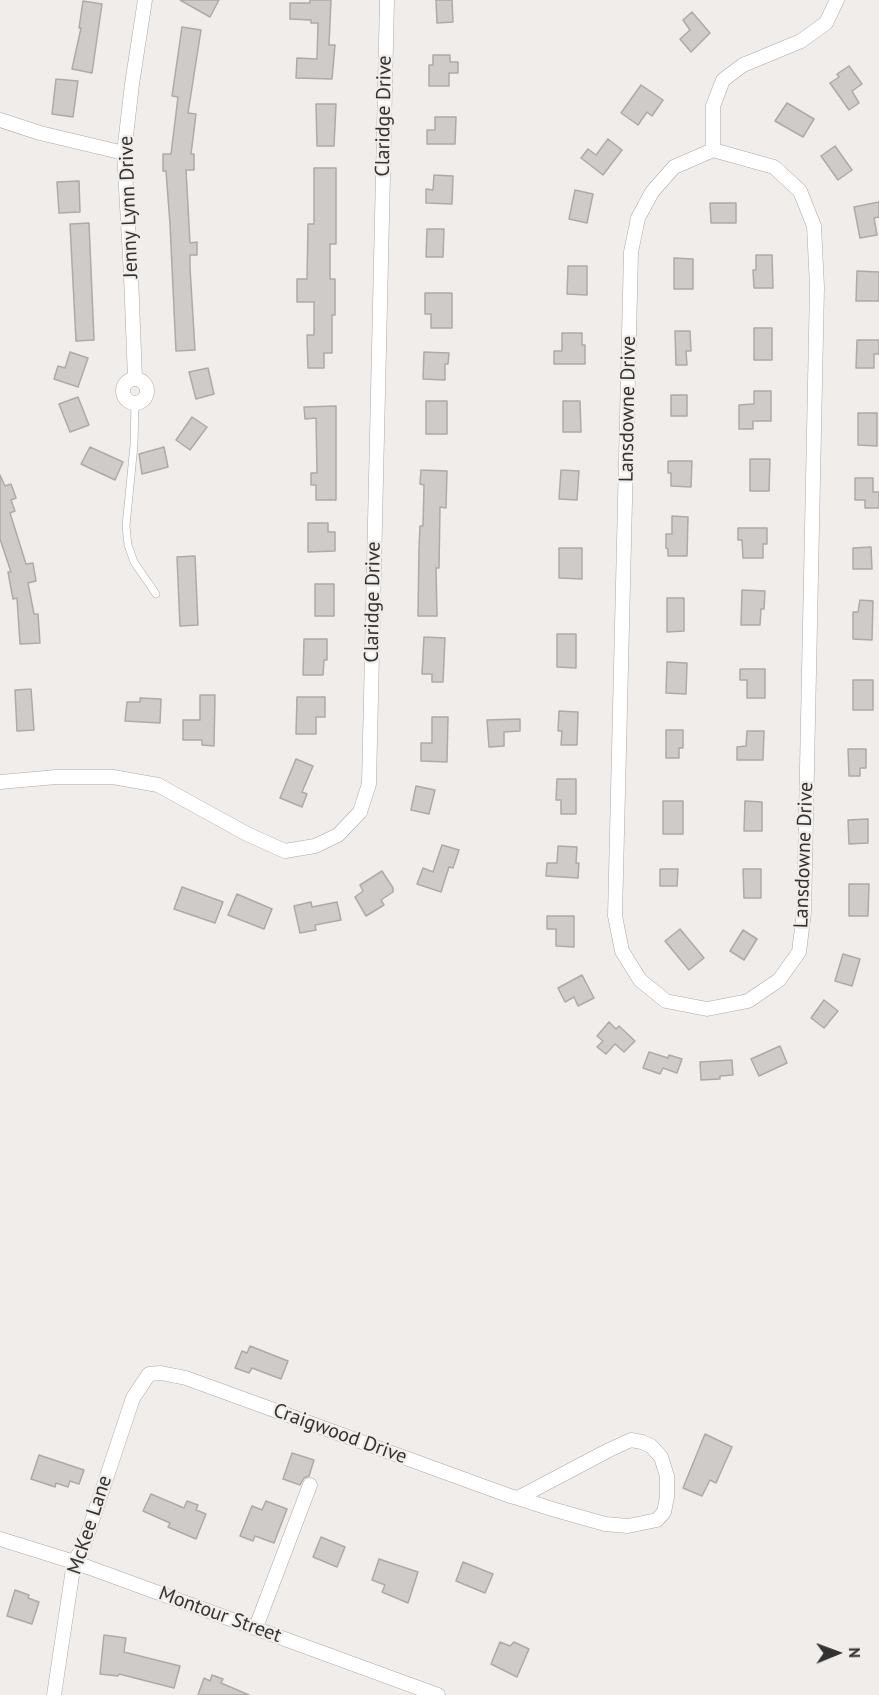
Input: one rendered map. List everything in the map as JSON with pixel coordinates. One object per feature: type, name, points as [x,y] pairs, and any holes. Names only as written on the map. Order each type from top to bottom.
[{"type":"street","name":"Jenny Lynn Drive","points":[[135,403],[127,400],[123,392],[126,383],[135,379],[124,153],[145,0]]},
{"type":"street","name":"Claridge Drive","points":[[0,782],[56,777],[113,777],[158,785],[247,834],[285,851],[315,846],[338,835],[360,812],[369,784],[387,0]]},
{"type":"street","points":[[713,150],[713,106],[723,80],[743,65],[801,41],[826,23],[837,0]]},
{"type":"street","points":[[0,120],[40,133],[124,153]]},
{"type":"street","name":"Lansdowne Drive","points":[[713,150],[774,167],[800,191],[814,226],[817,287],[804,912],[799,952],[779,980],[748,1001],[707,1009],[666,1002],[640,980],[622,951],[615,916],[632,252],[638,218],[652,192],[674,167],[713,150]]},
{"type":"street","name":"Craigwood Drive","points":[[161,1373],[186,1378],[518,1498],[605,1524],[628,1526],[657,1520],[664,1512],[667,1476],[661,1457],[651,1446],[631,1440],[518,1498]]},
{"type":"street","name":"McKee Lane","points":[[54,1695],[74,1562],[84,1545],[133,1398],[149,1374],[161,1373]]},
{"type":"street","points":[[256,1628],[310,1485]]},
{"type":"street","name":"Montour Street","points":[[0,1539],[74,1562],[438,1695]]},
{"type":"lane","points":[[135,403],[134,445],[126,526],[128,545],[134,562],[156,594]]},
{"type":"building","points":[[180,0],[219,0],[210,17]]},
{"type":"building","points":[[310,0],[331,0],[329,45],[335,45],[332,79],[296,78],[297,58],[317,59],[318,23],[311,23],[311,20],[290,19],[290,3],[310,3]]},
{"type":"building","points":[[436,0],[452,0],[453,22],[437,23]]},
{"type":"building","points":[[83,1],[102,4],[92,73],[72,69],[81,28],[79,28]]},
{"type":"building","points":[[692,12],[710,33],[691,52],[680,39],[690,30],[683,20]]},
{"type":"building","points":[[182,27],[201,30],[188,113],[196,114],[191,154],[194,154],[194,170],[186,170],[190,243],[197,242],[197,255],[190,255],[195,350],[176,351],[170,224],[163,154],[171,154],[178,97],[172,96]]},
{"type":"building","points":[[433,55],[450,55],[450,62],[458,62],[458,73],[449,73],[449,86],[429,86],[429,65],[433,65]]},
{"type":"building","points":[[849,66],[862,84],[852,91],[859,103],[849,110],[830,83],[839,77],[837,74]]},
{"type":"building","points":[[56,79],[78,81],[73,117],[52,114]]},
{"type":"building","points":[[641,85],[663,100],[652,116],[647,112],[638,125],[621,113]]},
{"type":"building","points":[[787,103],[814,119],[803,137],[775,121]]},
{"type":"building","points":[[316,104],[336,104],[334,146],[317,146]]},
{"type":"building","points":[[435,117],[456,117],[455,144],[427,144],[427,130],[435,130]]},
{"type":"building","points":[[608,139],[622,150],[603,175],[581,158],[588,149],[596,155]]},
{"type":"building","points":[[835,146],[852,170],[838,180],[821,156]]},
{"type":"building","points":[[314,168],[336,168],[336,244],[330,244],[330,279],[335,279],[335,315],[332,315],[332,353],[324,353],[324,368],[308,368],[307,335],[314,335],[314,302],[297,302],[297,279],[307,279],[308,224],[314,224]]},
{"type":"building","points":[[434,175],[453,176],[452,204],[426,203],[426,189],[433,190]]},
{"type":"building","points":[[79,181],[80,212],[59,213],[57,182]]},
{"type":"building","points":[[575,190],[593,194],[587,223],[569,219]]},
{"type":"building","points":[[879,202],[879,217],[874,218],[877,235],[860,238],[854,207]]},
{"type":"building","points":[[710,203],[736,203],[736,223],[711,223]]},
{"type":"building","points":[[89,223],[94,340],[76,341],[70,224]]},
{"type":"building","points":[[427,229],[444,229],[443,257],[426,257]]},
{"type":"building","points":[[756,255],[772,255],[773,288],[754,288],[753,270],[756,270]]},
{"type":"building","points":[[674,258],[693,259],[693,289],[674,289]]},
{"type":"building","points":[[568,266],[587,266],[587,295],[567,294]]},
{"type":"building","points":[[857,271],[879,272],[879,301],[856,301]]},
{"type":"building","points":[[425,293],[452,293],[452,328],[431,328],[431,314],[425,314]]},
{"type":"building","points":[[754,328],[772,328],[772,360],[754,360]]},
{"type":"building","points":[[675,331],[690,331],[691,351],[686,351],[687,365],[676,365]]},
{"type":"building","points":[[562,333],[582,333],[582,345],[585,345],[585,364],[554,364],[554,351],[562,351]]},
{"type":"building","points":[[857,340],[879,340],[879,354],[874,354],[874,368],[856,368]]},
{"type":"building","points":[[70,352],[88,358],[78,387],[54,379],[58,366],[65,368]]},
{"type":"building","points":[[424,352],[449,353],[448,364],[445,364],[445,380],[423,379]]},
{"type":"building","points":[[208,368],[214,394],[196,399],[189,372]]},
{"type":"building","points":[[754,391],[771,391],[771,421],[753,421],[753,429],[739,429],[739,405],[754,404]]},
{"type":"building","points":[[671,395],[687,395],[687,416],[671,416]]},
{"type":"building","points":[[78,397],[89,425],[70,432],[59,404]]},
{"type":"building","points":[[426,401],[447,401],[447,434],[426,434]]},
{"type":"building","points":[[563,401],[580,401],[581,432],[563,432]]},
{"type":"building","points":[[336,406],[336,500],[316,500],[316,485],[311,485],[311,473],[317,473],[316,418],[305,419],[304,407]]},
{"type":"building","points":[[858,413],[877,413],[877,446],[858,445]]},
{"type":"building","points":[[192,417],[207,427],[190,450],[176,440]]},
{"type":"building","points":[[90,447],[123,462],[115,480],[81,464]]},
{"type":"building","points":[[164,447],[168,467],[142,474],[139,454]]},
{"type":"building","points":[[750,459],[770,459],[769,491],[750,491]]},
{"type":"building","points":[[668,461],[692,461],[691,487],[671,486]]},
{"type":"building","points":[[421,470],[447,471],[446,508],[440,507],[439,568],[436,568],[437,616],[418,616],[420,526],[423,526],[424,485],[420,484]]},
{"type":"building","points":[[561,470],[579,471],[577,500],[559,499]]},
{"type":"building","points":[[0,475],[5,486],[11,484],[16,498],[11,500],[15,511],[10,513],[26,564],[33,563],[36,581],[28,583],[34,614],[38,614],[40,643],[20,644],[17,598],[13,599],[8,572],[11,572],[0,539]]},
{"type":"building","points":[[855,478],[873,478],[873,492],[879,492],[879,508],[865,508],[865,500],[855,500]]},
{"type":"building","points":[[672,516],[688,517],[687,556],[668,556],[666,534],[672,534]]},
{"type":"building","points":[[308,523],[328,523],[328,532],[335,532],[335,551],[308,552]]},
{"type":"building","points":[[738,528],[767,528],[767,544],[763,544],[763,558],[743,558],[742,540],[738,540]]},
{"type":"building","points":[[871,547],[872,569],[853,569],[853,548]]},
{"type":"building","points":[[559,548],[582,548],[582,579],[559,578]]},
{"type":"building","points":[[195,556],[198,625],[180,626],[177,557]]},
{"type":"building","points":[[315,584],[334,584],[334,616],[315,616]]},
{"type":"building","points":[[742,590],[765,591],[760,625],[741,625]]},
{"type":"building","points":[[667,598],[684,598],[684,631],[667,632]]},
{"type":"building","points":[[860,600],[873,601],[872,640],[853,639],[853,612],[858,612]]},
{"type":"building","points":[[557,634],[576,634],[576,668],[557,667]]},
{"type":"building","points":[[424,637],[445,638],[443,682],[432,682],[432,674],[422,674]]},
{"type":"building","points":[[304,639],[327,639],[327,660],[324,660],[323,675],[303,675]]},
{"type":"building","points":[[667,662],[687,663],[686,694],[666,693]]},
{"type":"building","points":[[740,669],[765,669],[765,698],[747,698],[747,680],[740,680]]},
{"type":"building","points":[[853,680],[873,680],[873,710],[853,710]]},
{"type":"building","points":[[31,689],[34,730],[17,731],[15,690]]},
{"type":"building","points":[[200,695],[215,695],[214,746],[202,745],[202,740],[183,740],[183,720],[200,720]]},
{"type":"building","points":[[297,697],[325,697],[325,717],[316,717],[316,734],[296,734]]},
{"type":"building","points":[[140,698],[161,699],[160,723],[125,721],[127,702],[140,702]]},
{"type":"building","points":[[559,711],[578,712],[577,745],[561,745],[562,731],[558,731]]},
{"type":"building","points":[[432,717],[448,717],[447,762],[421,761],[421,743],[432,743]]},
{"type":"building","points":[[520,719],[520,731],[504,732],[504,746],[489,747],[487,720]]},
{"type":"building","points":[[666,730],[683,730],[683,748],[679,748],[679,758],[666,758]]},
{"type":"building","points":[[747,731],[764,731],[763,760],[737,760],[737,747],[746,746]]},
{"type":"building","points":[[848,749],[866,749],[866,768],[860,768],[860,776],[849,776]]},
{"type":"building","points":[[296,759],[313,766],[302,792],[307,794],[302,807],[280,798]]},
{"type":"building","points":[[557,779],[576,779],[576,814],[561,814],[561,800],[556,800]]},
{"type":"building","points":[[416,786],[435,790],[429,814],[411,810]]},
{"type":"building","points":[[663,801],[683,801],[683,834],[663,834]]},
{"type":"building","points":[[745,801],[762,802],[762,831],[744,831]]},
{"type":"building","points":[[868,819],[868,843],[849,844],[848,820]]},
{"type":"building","points":[[442,845],[459,850],[453,868],[449,867],[441,892],[417,884],[423,868],[433,872]]},
{"type":"building","points":[[558,846],[577,847],[578,878],[546,876],[547,863],[557,863]]},
{"type":"building","points":[[660,869],[678,869],[677,886],[660,886]]},
{"type":"building","points":[[743,869],[761,869],[761,898],[744,898]]},
{"type":"building","points":[[382,871],[393,888],[393,892],[381,900],[384,905],[366,916],[355,897],[363,891],[360,885]]},
{"type":"building","points":[[849,884],[869,884],[868,916],[849,916]]},
{"type":"building","points":[[182,887],[223,902],[215,923],[174,909]]},
{"type":"building","points":[[237,894],[272,909],[264,929],[228,915]]},
{"type":"building","points":[[311,902],[312,907],[337,902],[341,920],[315,925],[316,930],[300,933],[294,906]]},
{"type":"building","points":[[547,916],[574,916],[574,947],[556,946],[556,929],[547,929]]},
{"type":"building","points":[[680,929],[704,958],[689,970],[665,941]]},
{"type":"building","points":[[743,930],[757,939],[744,960],[730,951]]},
{"type":"building","points":[[843,954],[860,959],[852,986],[835,981]]},
{"type":"building","points":[[582,975],[594,998],[578,1006],[574,997],[565,1002],[558,988]]},
{"type":"building","points":[[824,1000],[838,1011],[824,1028],[811,1018]]},
{"type":"building","points":[[609,1022],[616,1029],[619,1026],[635,1041],[624,1052],[615,1044],[606,1054],[597,1047],[603,1041],[597,1036]]},
{"type":"building","points":[[780,1046],[787,1063],[759,1076],[751,1059]]},
{"type":"building","points":[[649,1052],[668,1058],[669,1055],[682,1059],[677,1073],[663,1068],[660,1074],[643,1068]]},
{"type":"building","points":[[732,1060],[733,1075],[720,1076],[720,1079],[701,1080],[700,1062]]},
{"type":"building","points":[[250,1346],[288,1361],[281,1379],[252,1368],[249,1373],[235,1368],[242,1351],[247,1353]]},
{"type":"building","points":[[705,1434],[732,1447],[716,1483],[710,1480],[702,1496],[683,1488]]},
{"type":"building","points":[[292,1453],[314,1460],[309,1476],[304,1478],[300,1485],[283,1479]]},
{"type":"building","points":[[39,1455],[84,1470],[79,1484],[70,1481],[68,1487],[56,1483],[55,1487],[31,1479]]},
{"type":"building","points":[[151,1494],[184,1508],[187,1501],[198,1505],[196,1510],[206,1514],[196,1539],[168,1527],[170,1523],[143,1511]]},
{"type":"building","points":[[266,1501],[287,1509],[274,1543],[255,1536],[253,1541],[240,1536],[252,1506],[262,1510]]},
{"type":"building","points":[[321,1537],[345,1547],[337,1567],[313,1557]]},
{"type":"building","points":[[379,1559],[418,1572],[408,1603],[382,1592],[385,1585],[372,1580]]},
{"type":"building","points":[[463,1562],[493,1574],[485,1593],[456,1581]]},
{"type":"building","points":[[15,1590],[39,1602],[32,1624],[7,1616]]},
{"type":"building","points":[[104,1635],[126,1638],[124,1652],[180,1666],[174,1688],[119,1674],[118,1676],[100,1674]]},
{"type":"building","points":[[500,1642],[510,1646],[514,1642],[529,1649],[517,1677],[491,1664]]},
{"type":"building","points":[[212,1675],[223,1679],[221,1683],[249,1695],[198,1695],[204,1678],[210,1681]]}]
